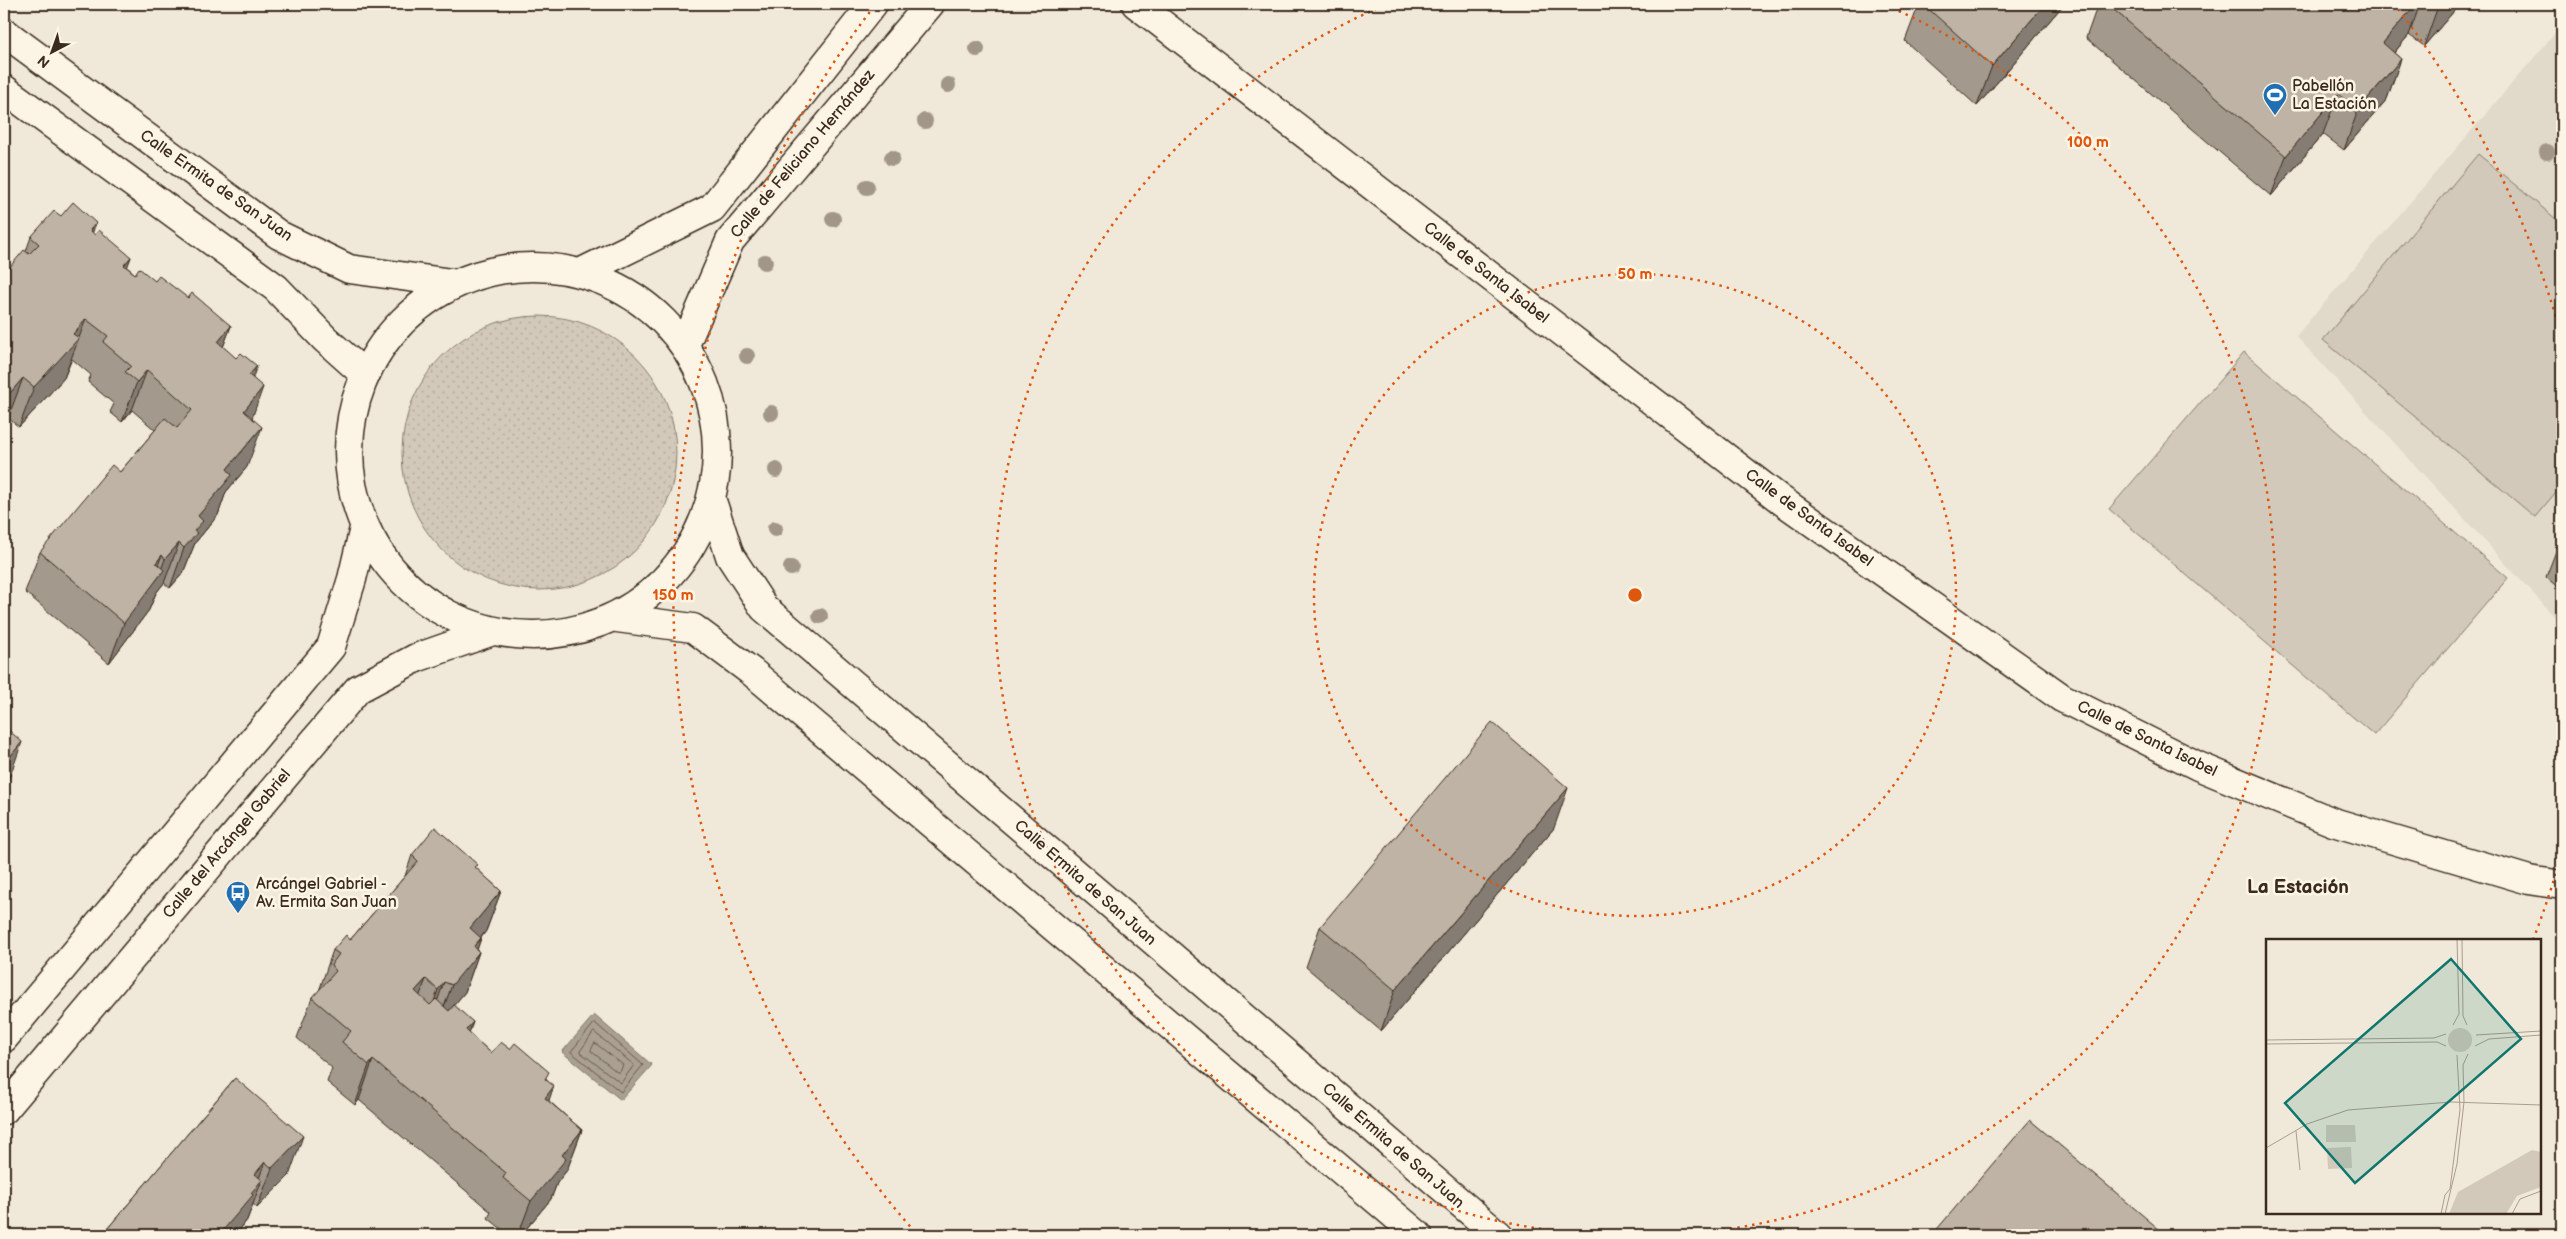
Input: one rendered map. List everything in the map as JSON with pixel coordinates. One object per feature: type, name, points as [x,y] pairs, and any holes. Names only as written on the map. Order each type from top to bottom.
[{"type":"street","points":[[582,272],[712,208],[873,4]]},
{"type":"street","name":"Calle de Feliciano Hernández","points":[[685,345],[730,241],[930,4]]},
{"type":"street","name":"Calle de Santa Isabel","points":[[1136,4],[1781,500],[2062,698],[2198,766],[2333,822],[2530,880],[2562,885]]},
{"type":"street","name":"Calle Ermita de San Juan","points":[[4,32],[279,235],[349,269],[452,283]]},
{"type":"street","points":[[4,89],[276,288],[325,339],[363,373]]},
{"type":"street","points":[[516,266],[582,272],[640,299],[685,345],[710,394],[718,447],[712,501],[692,549],[659,588],[617,618],[554,636],[490,632],[438,611],[430,605],[394,575],[364,528],[346,450],[363,373],[400,320],[452,283],[516,266]]},
{"type":"street","name":"Calle Ermita de San Juan","points":[[712,501],[730,556],[764,608],[1498,1235]]},
{"type":"street","points":[[4,1038],[331,647],[352,579],[364,528]]},
{"type":"street","points":[[617,618],[693,628],[752,672],[1418,1235]]},
{"type":"street","name":"Calle del Arcángel Gabriel","points":[[4,1110],[358,689],[416,658],[490,632]]},
{"type":"shaded area","points":[[2562,25],[2562,625],[2296,336]]},
{"type":"shaded area","points":[[2478,154],[2562,224],[2562,485],[2535,517],[2323,340]]},
{"type":"shaded area","points":[[552,316],[592,326],[615,339],[636,356],[653,377],[666,400],[674,426],[676,453],[674,480],[666,506],[653,529],[636,550],[615,567],[592,580],[566,588],[526,590],[486,580],[474,574],[452,559],[433,540],[412,506],[404,480],[402,440],[412,400],[418,388],[433,366],[452,347],[486,326],[512,318]]},
{"type":"shaded area","points":[[2244,352],[2508,578],[2374,735],[2109,509]]},
{"type":"water","points":[[594,1015],[652,1065],[621,1100],[562,1052]]},
{"type":"building","points":[[1923,4],[2045,4],[1992,66]]},
{"type":"building","name":"Pabellón La Estación","points":[[2107,4],[2416,4],[2383,43],[2401,59],[2358,110],[2338,94],[2286,156]]},
{"type":"building","points":[[73,202],[96,223],[90,230],[95,235],[99,230],[131,257],[124,265],[135,274],[139,268],[155,281],[159,276],[188,298],[192,293],[231,326],[218,342],[236,358],[241,353],[257,366],[249,375],[263,387],[244,411],[262,427],[227,469],[232,475],[198,516],[203,521],[194,531],[197,533],[184,548],[179,543],[165,559],[162,555],[156,563],[164,570],[124,623],[40,552],[112,465],[120,472],[165,418],[177,428],[192,410],[147,370],[137,382],[125,372],[131,366],[103,342],[108,336],[86,319],[73,334],[79,338],[34,387],[23,378],[9,394],[4,390],[4,287],[7,284],[4,280],[4,274],[24,250],[29,254],[39,244],[31,237],[54,211],[61,216]]},
{"type":"building","points":[[2562,540],[2562,550],[2558,546]]},
{"type":"building","points":[[1492,722],[1568,788],[1395,990],[1320,927]]},
{"type":"building","points":[[4,726],[22,742],[4,764]]},
{"type":"building","points":[[435,827],[478,865],[475,867],[501,891],[470,928],[481,938],[474,946],[479,952],[452,985],[444,982],[438,990],[426,979],[415,991],[430,1005],[436,999],[449,1011],[454,1005],[473,1022],[466,1030],[491,1053],[501,1042],[510,1049],[515,1043],[549,1072],[545,1079],[554,1086],[545,1098],[582,1130],[562,1155],[566,1159],[531,1201],[503,1178],[506,1173],[373,1060],[369,1065],[342,1042],[351,1031],[312,998],[336,971],[331,965],[339,954],[333,950],[346,935],[350,940],[418,861],[412,855]]},
{"type":"building","points":[[235,1078],[303,1136],[272,1168],[265,1162],[255,1174],[262,1180],[251,1193],[253,1195],[219,1235],[102,1235]]},
{"type":"building","points":[[2030,1120],[2166,1235],[1932,1235]]},
{"type":"place","name":"Pabellón La Estación","points":[[2275,116]]},
{"type":"place","name":"Arcángel Gabriel - Av. Ermita San Juan","points":[[238,914]]},
{"type":"district","name":"La Estación","points":[[2298,887]]}]
